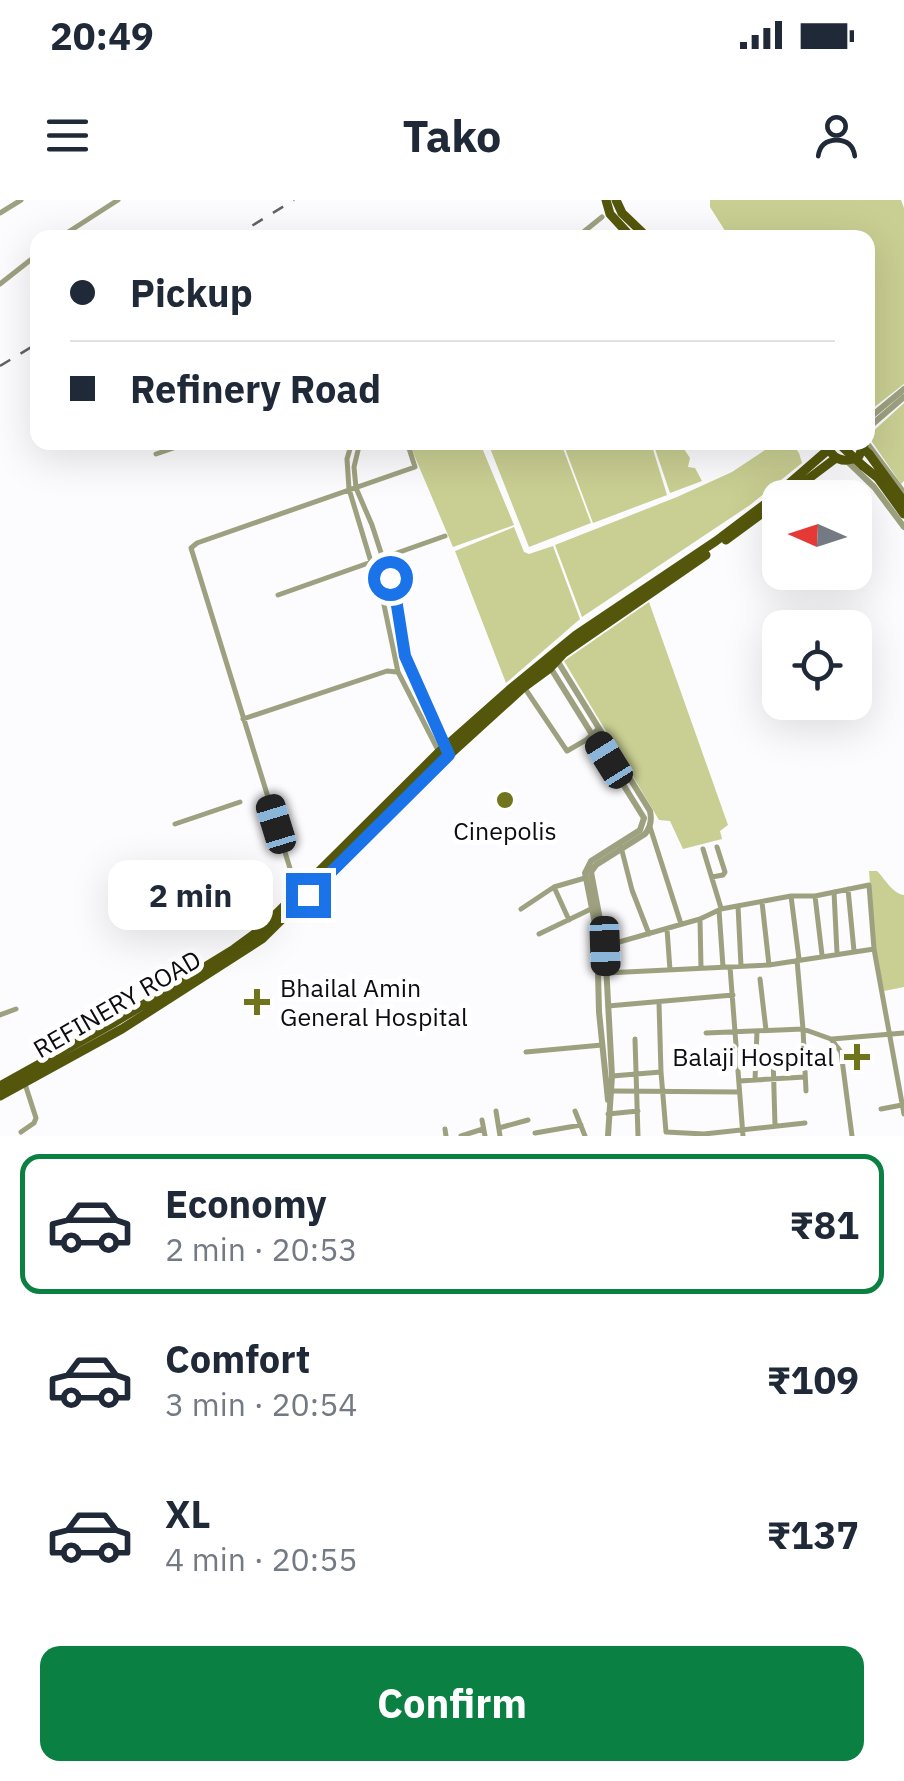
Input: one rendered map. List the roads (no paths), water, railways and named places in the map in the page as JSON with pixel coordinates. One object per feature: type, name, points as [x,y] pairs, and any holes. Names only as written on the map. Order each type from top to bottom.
[{"type":"main road","points":[[619,202],[640,230]]},
{"type":"main road","points":[[606,209],[625,230]]},
{"type":"main road","points":[[798,480],[830,450]]},
{"type":"main road","points":[[834,450],[847,461],[859,456],[862,450]]},
{"type":"main road","points":[[835,450],[878,478],[904,514]]},
{"type":"main road","points":[[865,450],[904,502]]},
{"type":"main road","points":[[553,660],[576,634],[698,557],[762,511]]},
{"type":"main road","name":"REFINERY ROAD","points":[[444,753],[553,660]]},
{"type":"main road","name":"REFINERY ROAD","points":[[0,1096],[122,1030],[254,945],[444,753],[553,660]]},
{"type":"main road","name":"REFINERY ROAD","points":[[0,1086],[234,949],[303,892]]},
{"type":"street","points":[[0,213],[21,200]]},
{"type":"street","points":[[71,230],[118,200]]},
{"type":"street","points":[[584,230],[606,209]]},
{"type":"street","points":[[0,284],[30,260]]},
{"type":"street","points":[[875,413],[904,389]]},
{"type":"street","points":[[875,422],[904,396]]},
{"type":"street","points":[[156,454],[167,450]]},
{"type":"street","points":[[350,450],[347,459],[353,489],[398,672],[444,753]]},
{"type":"street","points":[[358,450],[353,489],[383,557],[396,599],[405,656],[444,753]]},
{"type":"street","points":[[303,892],[243,719],[192,548],[415,467],[409,450]]},
{"type":"street","points":[[871,450],[904,493]]},
{"type":"street","points":[[847,461],[874,487],[904,527]]},
{"type":"street","points":[[278,594],[445,536]]},
{"type":"street","points":[[553,660],[644,818],[640,830],[591,872],[605,946],[612,1076],[608,1110]]},
{"type":"street","points":[[243,719],[387,671],[398,672]]},
{"type":"street","points":[[524,688],[567,750],[596,731]]},
{"type":"street","points":[[596,731],[650,811],[650,826],[681,924]]},
{"type":"street","points":[[175,824],[240,802]]},
{"type":"street","points":[[608,1136],[597,934],[585,878],[588,863],[645,834],[650,826]]},
{"type":"street","points":[[621,846],[649,934]]},
{"type":"street","points":[[712,878],[725,872],[717,847]]},
{"type":"street","points":[[704,848],[720,910],[733,996],[743,1133]]},
{"type":"street","points":[[521,910],[554,887],[585,878]]},
{"type":"street","points":[[605,946],[720,910],[869,886],[874,949],[904,1114]]},
{"type":"street","points":[[554,887],[569,920]]},
{"type":"street","points":[[848,890],[854,951]]},
{"type":"street","points":[[834,892],[837,953]]},
{"type":"street","points":[[791,896],[806,1091]]},
{"type":"street","points":[[815,896],[822,956]]},
{"type":"street","points":[[762,902],[770,965]]},
{"type":"street","points":[[738,906],[741,966]]},
{"type":"street","points":[[540,934],[592,909]]},
{"type":"street","points":[[700,919],[702,968]]},
{"type":"street","points":[[667,929],[670,970]]},
{"type":"street","points":[[606,972],[770,965],[874,949]]},
{"type":"street","points":[[760,978],[766,1031]]},
{"type":"street","points":[[608,1006],[733,996]]},
{"type":"street","points":[[659,1003],[666,1132],[743,1133],[805,1123]]},
{"type":"street","points":[[0,1014],[16,1008]]},
{"type":"street","points":[[706,1033],[803,1029],[831,1039],[904,1033]]},
{"type":"street","points":[[756,1031],[756,1080]]},
{"type":"street","points":[[634,1039],[638,1136]]},
{"type":"street","points":[[831,1039],[841,1052],[852,1136]]},
{"type":"street","points":[[526,1052],[602,1045]]},
{"type":"street","points":[[706,1064],[756,1055],[804,1054]]},
{"type":"street","points":[[773,1055],[775,1126]]},
{"type":"street","points":[[612,1076],[660,1072]]},
{"type":"street","points":[[739,1081],[805,1077]]},
{"type":"street","points":[[21,1132],[36,1118],[24,1082]]},
{"type":"street","points":[[612,1091],[740,1092]]},
{"type":"street","points":[[881,1109],[903,1102]]},
{"type":"street","points":[[608,1110],[638,1112]]},
{"type":"street","points":[[576,1111],[585,1136]]},
{"type":"street","points":[[496,1112],[500,1136]]},
{"type":"street","points":[[461,1136],[484,1132],[482,1120]]},
{"type":"street","points":[[498,1128],[528,1120]]},
{"type":"street","points":[[535,1133],[581,1126]]},
{"type":"railway","points":[[245,230],[294,200]]},
{"type":"railway","points":[[0,366],[30,348]]},
{"type":"place","name":"Cinepolis","points":[[505,800]]},
{"type":"place","name":"Bhailal Amin General Hospital","points":[[257,1002]]},
{"type":"place","name":"Balaji Hospital","points":[[857,1057]]}]
